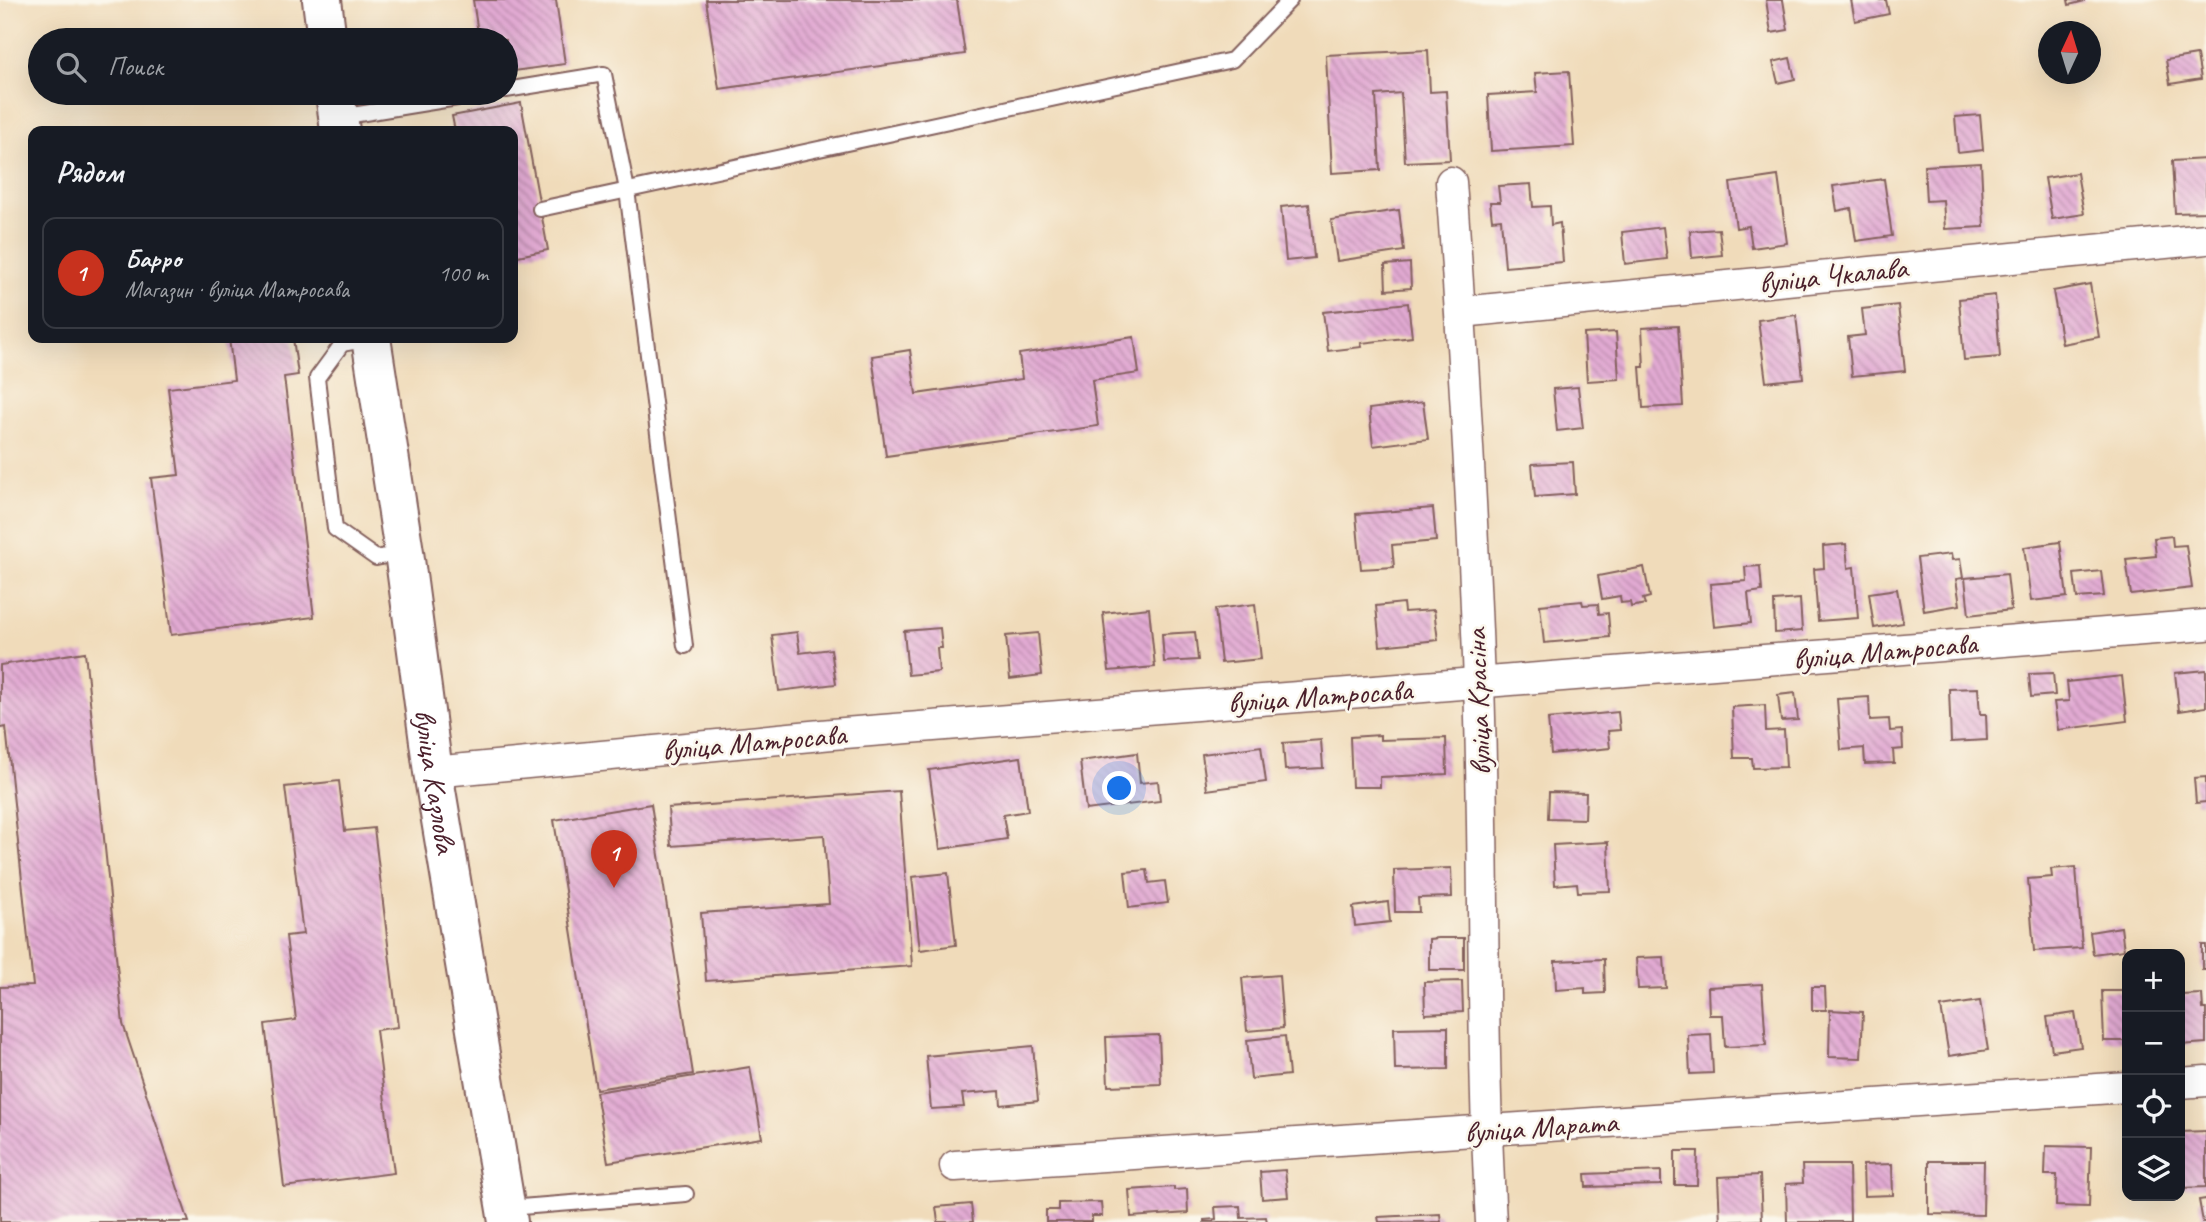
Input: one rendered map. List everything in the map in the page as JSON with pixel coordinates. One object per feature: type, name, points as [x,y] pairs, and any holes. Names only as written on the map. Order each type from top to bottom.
[{"type":"main road","points":[[322,0],[326,28]]},
{"type":"main road","name":"вуліца Казлова","points":[[372,343],[404,552],[433,772],[507,1215]]},
{"type":"street","name":"вуліца Красіна","points":[[1451,182],[1461,312],[1479,684],[1486,1130],[1491,1222]]},
{"type":"street","name":"вуліца Чкалава","points":[[1461,312],[2206,239]]},
{"type":"street","name":"вуліца Матросава","points":[[433,772],[832,734],[2206,625]]},
{"type":"street","points":[[2185,1083],[2206,1081]]},
{"type":"street","name":"вуліца Марата","points":[[956,1166],[2122,1087]]},
{"type":"lane","points":[[540,209],[1232,60],[1290,0]]},
{"type":"lane","points":[[518,88],[604,74],[627,190],[685,646]]},
{"type":"lane","points":[[338,114],[402,105]]},
{"type":"lane","points":[[347,343],[342,344],[317,378],[335,529],[376,558],[404,552]]},
{"type":"lane","points":[[507,1215],[686,1194]]},
{"type":"building","points":[[473,0],[556,0],[565,64],[518,70],[518,28],[477,28]]},
{"type":"building","points":[[706,0],[957,0],[965,54],[719,89]]},
{"type":"building","points":[[1766,0],[1783,0],[1788,30],[1771,33]]},
{"type":"building","points":[[1851,0],[1886,0],[1889,14],[1855,21]]},
{"type":"building","points":[[2068,0],[2085,0],[2085,1],[2069,5]]},
{"type":"building","points":[[1428,50],[1430,92],[1446,91],[1450,160],[1405,162],[1401,93],[1376,95],[1380,170],[1332,173],[1326,55]]},
{"type":"building","points":[[2197,55],[2201,79],[2170,84],[2166,60]]},
{"type":"building","points":[[1790,58],[1795,79],[1778,83],[1773,62]]},
{"type":"building","points":[[1569,71],[1574,146],[1491,151],[1488,95],[1537,92],[1535,73]]},
{"type":"building","points":[[521,103],[548,250],[518,256],[518,126],[454,126],[452,116]]},
{"type":"building","points":[[1980,115],[1983,150],[1958,153],[1955,117]]},
{"type":"building","points":[[2206,159],[2206,212],[2175,213],[2172,161]]},
{"type":"building","points":[[1981,163],[1984,227],[1945,229],[1943,200],[1926,201],[1924,166]]},
{"type":"building","points":[[2077,173],[2084,214],[2052,219],[2045,178]]},
{"type":"building","points":[[1778,176],[1787,243],[1752,248],[1749,226],[1736,228],[1730,183]]},
{"type":"building","points":[[1884,179],[1892,236],[1856,241],[1851,208],[1837,211],[1833,186]]},
{"type":"building","points":[[1531,184],[1533,207],[1550,206],[1551,225],[1560,223],[1563,262],[1505,267],[1501,219],[1492,220],[1490,202],[1500,202],[1498,186]]},
{"type":"building","points":[[1309,204],[1314,258],[1286,261],[1281,207]]},
{"type":"building","points":[[1399,210],[1404,251],[1337,261],[1331,220]]},
{"type":"building","points":[[1663,227],[1667,259],[1625,264],[1622,232]]},
{"type":"building","points":[[1719,229],[1722,255],[1692,258],[1690,231]]},
{"type":"building","points":[[1410,263],[1411,288],[1386,290],[1385,265]]},
{"type":"building","points":[[2090,284],[2099,337],[2062,344],[2053,291]]},
{"type":"building","points":[[1995,295],[2000,357],[1964,360],[1959,299]]},
{"type":"building","points":[[1408,303],[1412,337],[1361,343],[1362,347],[1328,351],[1323,312]]},
{"type":"building","points":[[1898,305],[1905,371],[1852,376],[1848,337],[1865,335],[1862,309]]},
{"type":"building","points":[[1796,315],[1803,378],[1766,382],[1758,320]]},
{"type":"building","points":[[1678,326],[1683,406],[1643,408],[1640,367],[1644,367],[1642,328]]},
{"type":"building","points":[[1616,332],[1619,379],[1587,381],[1584,334]]},
{"type":"building","points":[[1134,337],[1139,373],[1092,380],[1098,426],[886,456],[872,356],[910,350],[916,394],[1022,379],[1019,354]]},
{"type":"building","points":[[230,343],[294,343],[298,375],[284,377],[314,617],[171,635],[151,478],[179,475],[168,388],[234,380]]},
{"type":"building","points":[[1578,387],[1583,428],[1557,431],[1553,389]]},
{"type":"building","points":[[1423,402],[1428,439],[1373,446],[1369,409]]},
{"type":"building","points":[[1573,462],[1575,494],[1535,497],[1532,464]]},
{"type":"building","points":[[1433,508],[1436,541],[1392,545],[1394,567],[1361,569],[1356,514]]},
{"type":"building","points":[[2172,536],[2173,546],[2186,545],[2192,588],[2131,595],[2126,559],[2156,556],[2154,538]]},
{"type":"building","points":[[2060,542],[2067,597],[2031,601],[2024,547]]},
{"type":"building","points":[[1846,544],[1848,568],[1854,567],[1858,618],[1818,621],[1814,569],[1824,568],[1823,546]]},
{"type":"building","points":[[1951,554],[1952,560],[1960,559],[1963,578],[1956,579],[1960,605],[1924,611],[1917,558]]},
{"type":"building","points":[[1760,566],[1762,591],[1748,593],[1751,623],[1714,627],[1710,584],[1746,581],[1745,567]]},
{"type":"building","points":[[1644,567],[1650,597],[1643,599],[1645,604],[1631,607],[1630,602],[1621,603],[1620,596],[1602,599],[1598,576]]},
{"type":"building","points":[[2101,571],[2104,596],[2077,598],[2074,574]]},
{"type":"building","points":[[2007,574],[2011,610],[1969,615],[1965,578]]},
{"type":"building","points":[[1897,589],[1903,623],[1874,628],[1869,593]]},
{"type":"building","points":[[1800,599],[1802,631],[1775,633],[1774,601]]},
{"type":"building","points":[[1582,601],[1583,605],[1598,604],[1599,614],[1608,613],[1610,637],[1544,643],[1540,605]]},
{"type":"building","points":[[1403,603],[1404,612],[1434,610],[1438,640],[1380,646],[1376,606]]},
{"type":"building","points":[[1255,604],[1261,659],[1221,663],[1215,609]]},
{"type":"building","points":[[1149,608],[1155,667],[1109,671],[1103,613]]},
{"type":"building","points":[[940,628],[942,648],[937,648],[939,672],[908,675],[904,631]]},
{"type":"building","points":[[797,632],[800,653],[831,649],[836,684],[779,691],[772,635]]},
{"type":"building","points":[[1195,632],[1198,660],[1164,662],[1162,634]]},
{"type":"building","points":[[1038,633],[1042,675],[1010,679],[1006,636]]},
{"type":"building","points":[[85,652],[123,1024],[189,1222],[0,1222],[0,987],[33,986],[6,727],[0,728],[0,665]]},
{"type":"building","points":[[2206,670],[2206,707],[2179,711],[2175,673]]},
{"type":"building","points":[[2053,673],[2055,695],[2031,697],[2029,674]]},
{"type":"building","points":[[2122,676],[2127,721],[2058,730],[2054,702],[2069,701],[2067,682]]},
{"type":"building","points":[[1978,688],[1980,714],[1986,714],[1987,740],[1951,742],[1949,689]]},
{"type":"building","points":[[1795,693],[1798,720],[1781,721],[1778,695]]},
{"type":"building","points":[[1869,697],[1870,720],[1889,719],[1890,731],[1902,730],[1903,749],[1893,750],[1894,763],[1865,764],[1864,748],[1841,750],[1837,699]]},
{"type":"building","points":[[1765,705],[1766,731],[1784,730],[1786,767],[1753,768],[1752,758],[1734,758],[1732,707]]},
{"type":"building","points":[[1618,712],[1620,730],[1608,731],[1610,748],[1551,754],[1548,719]]},
{"type":"building","points":[[1380,735],[1380,740],[1446,738],[1447,774],[1380,777],[1380,787],[1352,787],[1350,737]]},
{"type":"building","points":[[1321,740],[1323,768],[1285,770],[1283,743]]},
{"type":"building","points":[[1261,746],[1266,782],[1207,790],[1202,754]]},
{"type":"building","points":[[1137,753],[1140,783],[1158,781],[1160,801],[1086,810],[1080,761]]},
{"type":"building","points":[[1021,757],[1028,811],[1003,815],[1007,839],[940,849],[929,770]]},
{"type":"building","points":[[2206,777],[2206,802],[2196,803],[2194,778]]},
{"type":"building","points":[[339,781],[345,831],[374,828],[398,1027],[376,1030],[394,1173],[284,1187],[265,1024],[296,1020],[286,936],[303,934],[285,787]]},
{"type":"building","points":[[899,791],[912,966],[706,981],[701,913],[829,904],[824,835],[671,846],[668,808]]},
{"type":"building","points":[[1549,792],[1586,793],[1585,819],[1548,818]]},
{"type":"building","points":[[651,804],[693,1074],[596,1089],[554,820]]},
{"type":"building","points":[[1608,842],[1610,891],[1578,892],[1577,883],[1555,885],[1553,845]]},
{"type":"building","points":[[2076,867],[2082,948],[2034,951],[2028,879],[2052,877],[2051,869]]},
{"type":"building","points":[[1451,868],[1452,897],[1418,898],[1419,912],[1395,912],[1394,870]]},
{"type":"building","points":[[1147,870],[1149,883],[1165,881],[1168,903],[1129,908],[1125,872]]},
{"type":"building","points":[[948,873],[956,945],[920,950],[912,877]]},
{"type":"building","points":[[1388,902],[1390,922],[1355,926],[1353,907]]},
{"type":"building","points":[[2121,927],[2124,949],[2093,954],[2090,932]]},
{"type":"building","points":[[1464,938],[1464,970],[1429,970],[1429,939]]},
{"type":"building","points":[[2202,945],[2206,945],[2206,970],[2202,970]]},
{"type":"building","points":[[1664,957],[1666,988],[1638,989],[1636,958]]},
{"type":"building","points":[[1604,959],[1605,993],[1585,994],[1585,988],[1556,990],[1555,961]]},
{"type":"building","points":[[1279,975],[1283,1028],[1247,1031],[1242,978]]},
{"type":"building","points":[[1462,981],[1463,1012],[1425,1014],[1424,982]]},
{"type":"building","points":[[1762,984],[1766,1045],[1725,1047],[1723,1015],[1709,1015],[1708,987]]},
{"type":"building","points":[[1812,987],[1825,987],[1826,1010],[1812,1010]]},
{"type":"building","points":[[2102,991],[2122,991],[2122,1041],[2104,1041]]},
{"type":"building","points":[[2202,994],[2203,1009],[2206,1009],[2206,1043],[2185,1045],[2185,995]]},
{"type":"building","points":[[1980,1001],[1988,1050],[1949,1056],[1941,1007]]},
{"type":"building","points":[[1830,1010],[1863,1012],[1861,1058],[1829,1057]]},
{"type":"building","points":[[2075,1013],[2081,1047],[2052,1051],[2047,1017]]},
{"type":"building","points":[[1448,1027],[1448,1069],[1395,1070],[1394,1028]]},
{"type":"building","points":[[1711,1034],[1713,1073],[1690,1074],[1688,1035]]},
{"type":"building","points":[[1159,1035],[1161,1084],[1108,1086],[1106,1037]]},
{"type":"building","points":[[1285,1036],[1289,1075],[1251,1079],[1247,1040]]},
{"type":"building","points":[[1033,1046],[1038,1101],[1001,1105],[1000,1091],[962,1094],[964,1107],[931,1109],[926,1056]]},
{"type":"building","points":[[750,1067],[762,1138],[608,1162],[596,1092]]},
{"type":"building","points":[[2206,1131],[2206,1187],[2185,1188],[2185,1132]]},
{"type":"building","points":[[2046,1146],[2091,1147],[2089,1207],[2056,1206],[2057,1175],[2045,1175]]},
{"type":"building","points":[[1675,1151],[1698,1151],[1697,1185],[1675,1185]]},
{"type":"building","points":[[1929,1161],[1984,1161],[1983,1215],[1929,1214]]},
{"type":"building","points":[[1892,1164],[1893,1195],[1864,1196],[1863,1165]]},
{"type":"building","points":[[1802,1165],[1849,1165],[1850,1222],[1787,1222],[1786,1184],[1803,1183]]},
{"type":"building","points":[[1285,1170],[1288,1197],[1262,1199],[1260,1172]]},
{"type":"building","points":[[1661,1171],[1661,1185],[1586,1187],[1585,1174]]},
{"type":"building","points":[[1760,1175],[1762,1220],[1720,1222],[1718,1177]]},
{"type":"building","points":[[1174,1187],[1174,1190],[1187,1189],[1188,1213],[1131,1217],[1129,1190]]},
{"type":"building","points":[[2206,1199],[2206,1222],[2203,1222],[2199,1200]]},
{"type":"building","points":[[1101,1202],[1102,1216],[1092,1216],[1092,1222],[1046,1222],[1046,1210],[1058,1210],[1058,1203]]},
{"type":"building","points":[[971,1204],[973,1222],[938,1222],[936,1207]]},
{"type":"building","points":[[1240,1206],[1241,1218],[1266,1217],[1267,1222],[1204,1222],[1216,1219],[1215,1207]]},
{"type":"building","points":[[1440,1214],[1441,1222],[1379,1222],[1378,1217]]},
{"type":"place","name":"Барро","points":[[614,888]]}]
